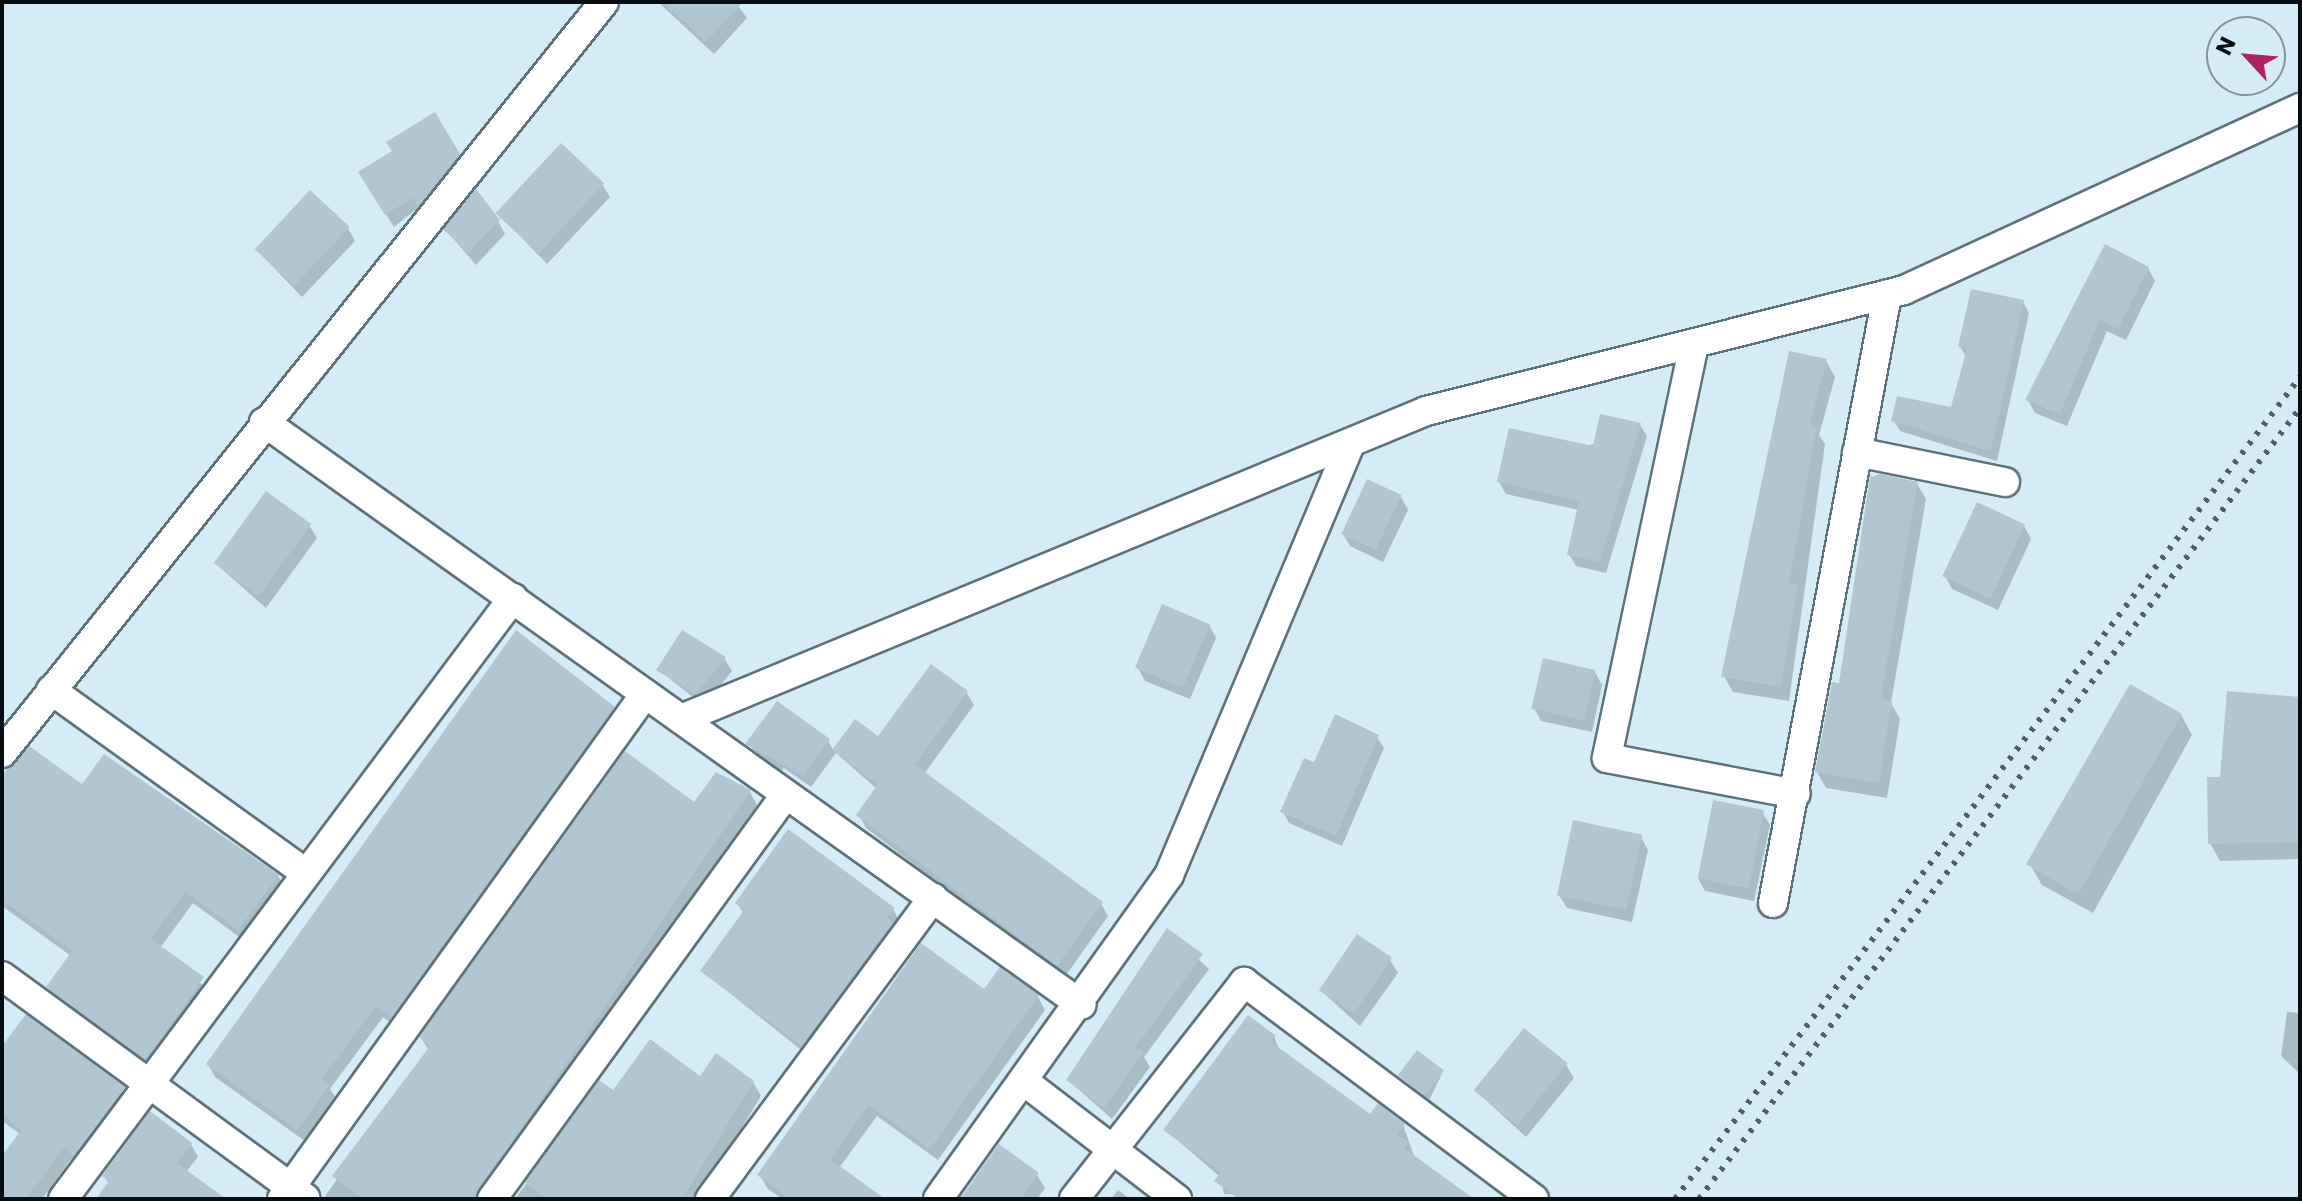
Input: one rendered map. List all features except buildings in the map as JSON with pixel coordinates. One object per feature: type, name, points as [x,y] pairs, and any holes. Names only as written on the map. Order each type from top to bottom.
[{"type":"street","points":[[2,753],[264,422],[604,2]]},
{"type":"street","points":[[681,719],[1349,447],[1426,411],[1693,349],[1887,295],[2300,108]]},
{"type":"street","points":[[1773,903],[1796,794],[1887,295]]},
{"type":"street","points":[[1693,349],[1607,758],[1796,794]]},
{"type":"street","points":[[264,422],[1082,1005]]},
{"type":"street","points":[[938,1199],[1082,1005],[1169,875],[1349,447]]},
{"type":"street","points":[[1857,452],[2005,482]]},
{"type":"street","points":[[63,1199],[513,598]]},
{"type":"street","points":[[51,690],[306,873]]},
{"type":"street","points":[[4,983],[148,1083],[292,1195],[645,694]]},
{"type":"street","points":[[492,1199],[786,794]]},
{"type":"street","points":[[710,1199],[933,898]]},
{"type":"street","points":[[1074,1199],[1244,982],[1534,1199]]},
{"type":"street","points":[[1025,1082],[1177,1199]]},
{"type":"railway","points":[[1675,1199],[2300,377]]},
{"type":"railway","points":[[1699,1199],[2300,408]]}]
